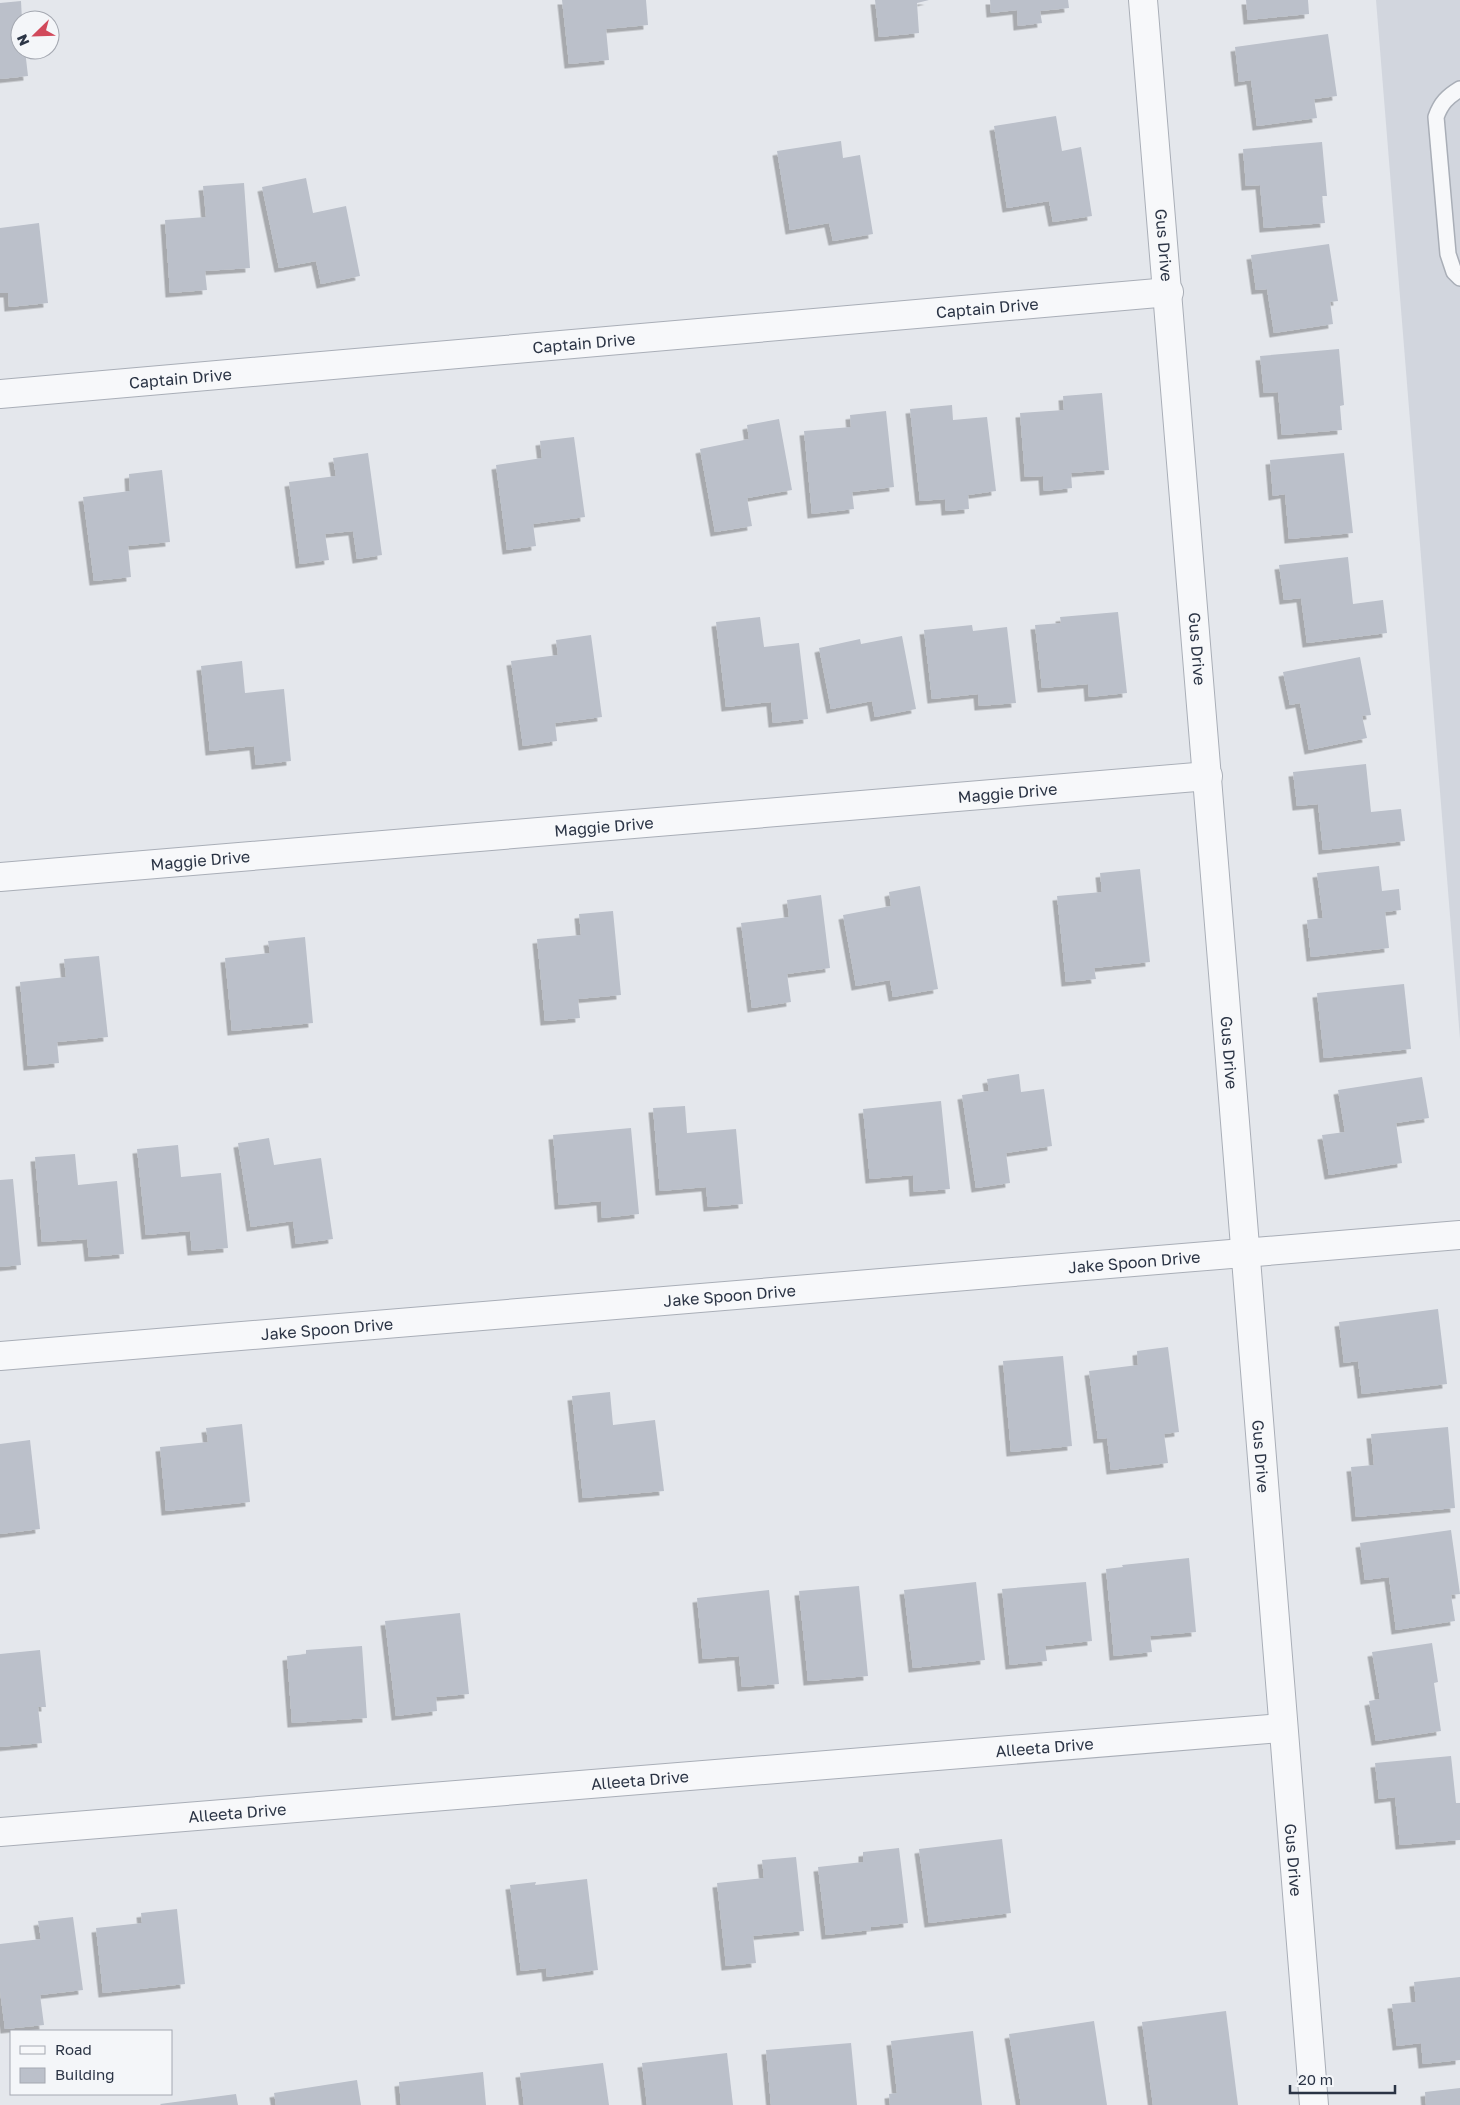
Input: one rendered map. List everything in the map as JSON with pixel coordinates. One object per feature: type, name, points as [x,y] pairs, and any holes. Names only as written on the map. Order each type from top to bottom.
[{"type":"street","name":"Gus Drive","points":[[1143,0],[1169,292],[1282,1728],[1314,2105]]},
{"type":"street","name":"Captain Drive","points":[[0,394],[1169,292]]},
{"type":"street","name":"Maggie Drive","points":[[0,877],[1208,776]]},
{"type":"street","name":"Jake Spoon Drive","points":[[0,1356],[1460,1235]]},
{"type":"street","name":"Alleeta Drive","points":[[0,1832],[1282,1728]]},
{"type":"lane","points":[[1460,89],[1440,105],[1436,117],[1448,254],[1454,272],[1460,278]]},
{"type":"shaded area","points":[[1376,0],[1460,0],[1460,1039]]},
{"type":"building","points":[[562,0],[646,0],[648,25],[606,29],[609,60],[569,64]]},
{"type":"building","points":[[875,0],[929,0],[917,3],[919,33],[879,37]]},
{"type":"building","points":[[990,0],[1068,0],[1069,8],[1040,11],[1042,23],[1018,26],[1017,10],[991,13]]},
{"type":"building","points":[[1246,0],[1308,0],[1309,14],[1248,20]]},
{"type":"building","points":[[21,1],[21,10],[10,10],[10,60],[26,60],[28,76],[0,79],[0,3]]},
{"type":"building","points":[[1328,34],[1337,96],[1314,99],[1317,118],[1257,126],[1251,80],[1239,82],[1235,47]]},
{"type":"building","points":[[1056,116],[1062,151],[1081,147],[1092,216],[1053,222],[1049,201],[1007,208],[994,126]]},
{"type":"building","points":[[841,141],[843,158],[860,155],[873,234],[833,241],[829,223],[790,230],[777,151]]},
{"type":"building","points":[[1322,142],[1327,196],[1322,196],[1325,223],[1264,228],[1260,185],[1246,186],[1243,149]]},
{"type":"building","points":[[306,178],[313,213],[346,206],[360,276],[321,284],[316,261],[279,268],[262,187]]},
{"type":"building","points":[[244,183],[250,268],[205,271],[207,290],[170,293],[165,220],[206,217],[203,186]]},
{"type":"building","points":[[39,223],[48,303],[9,307],[8,293],[0,293],[0,228]]},
{"type":"building","points":[[1329,244],[1338,301],[1330,302],[1333,324],[1274,333],[1267,289],[1256,290],[1251,255]]},
{"type":"building","points":[[1339,349],[1344,405],[1340,406],[1342,430],[1282,435],[1278,392],[1264,393],[1260,356]]},
{"type":"building","points":[[1102,393],[1109,470],[1071,473],[1072,488],[1044,491],[1043,476],[1025,477],[1020,413],[1064,410],[1063,396]]},
{"type":"building","points":[[952,405],[953,420],[987,417],[996,491],[968,495],[969,509],[946,511],[945,499],[920,501],[910,409]]},
{"type":"building","points":[[886,411],[894,487],[852,492],[854,509],[812,514],[804,431],[851,427],[850,415]]},
{"type":"building","points":[[779,419],[792,490],[747,498],[752,526],[715,532],[700,449],[749,439],[747,425]]},
{"type":"building","points":[[574,437],[585,517],[533,524],[536,546],[507,550],[496,465],[542,458],[540,441]]},
{"type":"building","points":[[368,453],[382,555],[357,559],[353,531],[325,534],[329,560],[300,564],[289,482],[336,476],[333,458]]},
{"type":"building","points":[[1344,453],[1353,533],[1289,539],[1285,494],[1273,496],[1270,460]]},
{"type":"building","points":[[162,470],[170,542],[128,546],[131,577],[94,581],[83,497],[130,491],[129,474]]},
{"type":"building","points":[[1348,557],[1353,604],[1383,600],[1387,633],[1307,643],[1301,598],[1284,600],[1279,565]]},
{"type":"building","points":[[1118,612],[1127,693],[1089,697],[1088,684],[1042,688],[1035,625],[1061,623],[1060,617]]},
{"type":"building","points":[[760,617],[764,647],[799,643],[808,719],[773,723],[771,702],[726,707],[716,622]]},
{"type":"building","points":[[972,625],[973,631],[1007,627],[1016,703],[979,706],[978,694],[932,699],[924,630]]},
{"type":"building","points":[[591,635],[602,717],[555,723],[557,741],[523,746],[511,661],[558,655],[556,640]]},
{"type":"building","points":[[902,636],[916,709],[875,717],[872,701],[831,709],[819,648],[860,639],[861,644]]},
{"type":"building","points":[[1360,657],[1371,715],[1362,716],[1367,738],[1309,750],[1300,703],[1290,705],[1283,672]]},
{"type":"building","points":[[242,661],[245,693],[284,689],[291,761],[256,765],[254,746],[210,751],[201,666]]},
{"type":"building","points":[[1366,764],[1371,812],[1401,809],[1405,841],[1323,850],[1318,804],[1297,806],[1293,772]]},
{"type":"building","points":[[1379,866],[1382,891],[1399,889],[1401,910],[1385,912],[1389,948],[1311,957],[1307,920],[1323,918],[1317,873]]},
{"type":"building","points":[[1140,869],[1150,962],[1094,968],[1096,979],[1066,982],[1057,896],[1102,892],[1100,873]]},
{"type":"building","points":[[920,886],[938,989],[893,997],[890,980],[856,986],[843,915],[891,906],[889,892]]},
{"type":"building","points":[[821,895],[830,968],[787,974],[791,1002],[752,1008],[741,923],[789,917],[787,900]]},
{"type":"building","points":[[613,911],[621,995],[578,999],[580,1018],[545,1021],[537,939],[581,935],[579,914]]},
{"type":"building","points":[[305,937],[313,1023],[232,1031],[225,958],[270,953],[268,941]]},
{"type":"building","points":[[99,956],[108,1037],[57,1042],[59,1063],[28,1066],[20,982],[66,977],[64,959]]},
{"type":"building","points":[[1404,984],[1411,1049],[1324,1058],[1317,993]]},
{"type":"building","points":[[1019,1074],[1021,1092],[1044,1089],[1052,1146],[1006,1153],[1010,1183],[976,1188],[962,1095],[989,1091],[987,1079]]},
{"type":"building","points":[[1422,1077],[1429,1118],[1396,1123],[1402,1163],[1329,1175],[1322,1135],[1345,1132],[1338,1090]]},
{"type":"building","points":[[941,1101],[950,1189],[914,1192],[913,1175],[870,1179],[863,1109]]},
{"type":"building","points":[[685,1106],[687,1133],[736,1129],[743,1204],[708,1207],[706,1187],[660,1191],[653,1108]]},
{"type":"building","points":[[631,1128],[639,1214],[602,1218],[601,1201],[559,1205],[553,1135]]},
{"type":"building","points":[[269,1138],[274,1165],[321,1158],[333,1239],[296,1244],[293,1221],[251,1227],[238,1143]]},
{"type":"building","points":[[178,1145],[181,1177],[221,1173],[228,1248],[192,1251],[190,1231],[146,1235],[137,1149]]},
{"type":"building","points":[[75,1154],[78,1185],[117,1181],[124,1254],[89,1257],[87,1239],[42,1242],[35,1157]]},
{"type":"building","points":[[13,1179],[21,1265],[0,1267],[0,1180]]},
{"type":"building","points":[[1438,1309],[1447,1384],[1362,1394],[1358,1361],[1344,1363],[1339,1322]]},
{"type":"building","points":[[1168,1347],[1179,1432],[1164,1434],[1168,1463],[1111,1470],[1107,1438],[1098,1439],[1089,1371],[1138,1365],[1137,1351]]},
{"type":"building","points":[[1063,1356],[1072,1446],[1011,1452],[1003,1361]]},
{"type":"building","points":[[610,1392],[613,1425],[655,1420],[664,1491],[583,1498],[572,1396]]},
{"type":"building","points":[[242,1424],[250,1502],[166,1511],[160,1447],[208,1442],[206,1428]]},
{"type":"building","points":[[1448,1427],[1455,1508],[1356,1517],[1351,1467],[1374,1465],[1371,1434]]},
{"type":"building","points":[[30,1440],[40,1529],[0,1534],[0,1444]]},
{"type":"building","points":[[1451,1530],[1460,1594],[1451,1595],[1455,1621],[1396,1630],[1389,1577],[1365,1580],[1360,1543]]},
{"type":"building","points":[[1189,1558],[1196,1632],[1150,1636],[1152,1652],[1114,1656],[1106,1569],[1123,1567],[1122,1565]]},
{"type":"building","points":[[976,1582],[985,1660],[913,1668],[904,1590]]},
{"type":"building","points":[[1086,1582],[1092,1641],[1045,1646],[1047,1661],[1010,1665],[1002,1589]]},
{"type":"building","points":[[859,1586],[868,1676],[808,1681],[799,1591]]},
{"type":"building","points":[[769,1590],[779,1684],[742,1687],[739,1656],[703,1659],[697,1598]]},
{"type":"building","points":[[460,1613],[469,1694],[436,1697],[437,1711],[396,1716],[385,1621]]},
{"type":"building","points":[[1432,1643],[1438,1682],[1434,1683],[1441,1731],[1376,1741],[1369,1701],[1380,1699],[1372,1652]]},
{"type":"building","points":[[362,1646],[367,1718],[292,1723],[287,1656],[306,1654],[306,1650]]},
{"type":"building","points":[[40,1650],[46,1707],[38,1707],[42,1743],[0,1747],[0,1654]]},
{"type":"building","points":[[1451,1756],[1456,1803],[1460,1803],[1460,1840],[1400,1845],[1395,1797],[1379,1799],[1375,1763]]},
{"type":"building","points":[[1002,1839],[1011,1913],[929,1923],[919,1849]]},
{"type":"building","points":[[899,1848],[908,1923],[871,1927],[871,1930],[826,1935],[818,1867],[863,1862],[863,1852]]},
{"type":"building","points":[[796,1857],[804,1931],[753,1936],[756,1963],[726,1966],[717,1883],[764,1878],[762,1860]]},
{"type":"building","points":[[587,1879],[598,1970],[547,1977],[546,1968],[521,1971],[510,1885],[536,1882],[535,1885]]},
{"type":"building","points":[[177,1909],[185,1984],[103,1993],[96,1928],[142,1923],[141,1913]]},
{"type":"building","points":[[73,1917],[83,1990],[40,1995],[44,2025],[5,2029],[0,1991],[0,1944],[41,1939],[38,1921]]},
{"type":"building","points":[[1460,1977],[1460,2060],[1423,2064],[1421,2043],[1397,2046],[1392,2004],[1416,2002],[1414,1982]]},
{"type":"building","points":[[1226,2011],[1238,2105],[1153,2105],[1142,2022]]},
{"type":"building","points":[[1094,2021],[1107,2105],[1021,2105],[1009,2034]]},
{"type":"building","points":[[973,2031],[982,2105],[890,2105],[889,2094],[897,2093],[891,2041]]},
{"type":"building","points":[[851,2043],[857,2105],[771,2105],[766,2050]]},
{"type":"building","points":[[727,2053],[733,2105],[647,2105],[642,2063]]},
{"type":"building","points":[[603,2063],[609,2105],[524,2105],[520,2073]]},
{"type":"building","points":[[483,2072],[486,2105],[401,2105],[399,2082]]},
{"type":"building","points":[[357,2080],[361,2105],[276,2105],[274,2093]]},
{"type":"building","points":[[1460,2088],[1460,2105],[1426,2105],[1425,2092]]},
{"type":"building","points":[[236,2094],[238,2105],[160,2104]]}]
